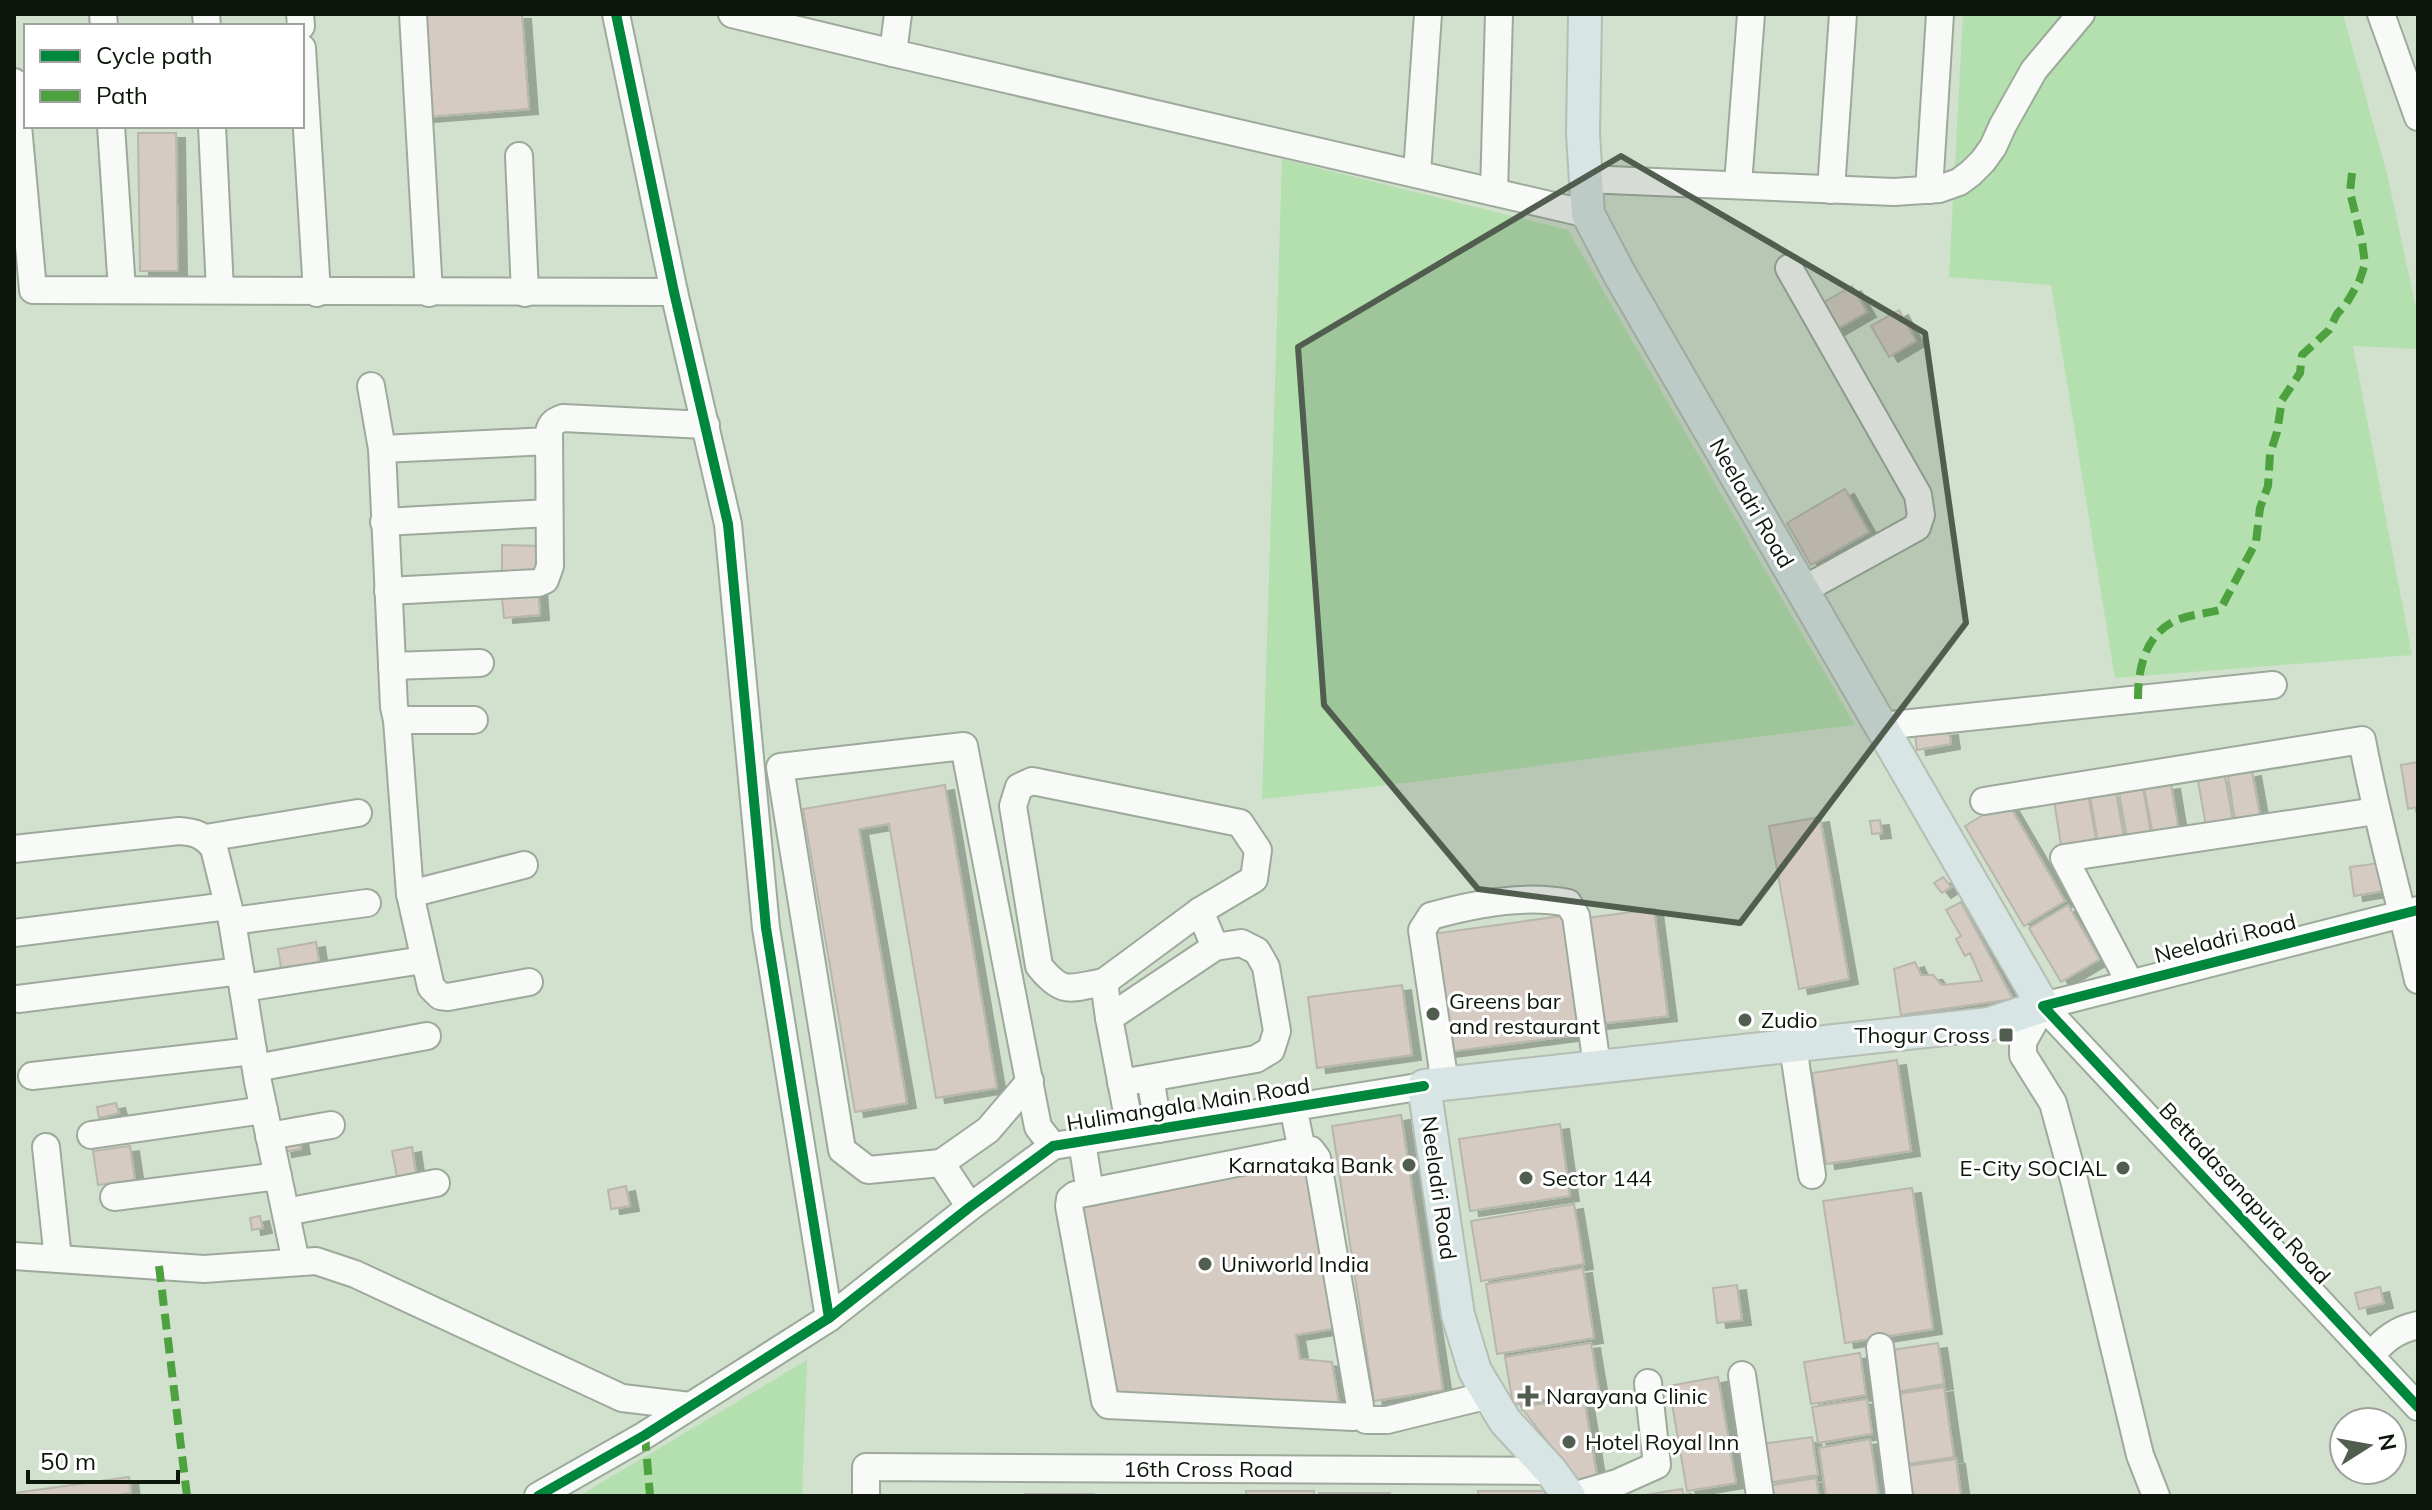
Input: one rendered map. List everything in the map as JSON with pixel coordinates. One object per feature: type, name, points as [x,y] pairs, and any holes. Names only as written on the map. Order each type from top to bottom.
[{"type":"main road","name":"Neeladri Road","points":[[1564,1488],[1505,1421],[1475,1371],[1458,1315],[1435,1085],[1989,1024],[2043,1006],[1588,214],[1583,134],[1585,14]]},
{"type":"street","points":[[413,14],[429,293]]},
{"type":"street","points":[[616,14],[674,292],[728,524],[766,928],[829,1318]]},
{"type":"street","points":[[732,14],[1588,214]]},
{"type":"street","points":[[893,53],[898,14]]},
{"type":"street","points":[[1417,173],[1428,14]]},
{"type":"street","points":[[1494,192],[1499,14]]},
{"type":"street","points":[[1738,184],[1751,14]]},
{"type":"street","points":[[1831,190],[1843,14]]},
{"type":"street","points":[[1929,190],[1940,14]]},
{"type":"street","points":[[1585,179],[1894,192],[1939,189],[1959,182],[1983,161],[2034,70],[2081,14]]},
{"type":"street","points":[[2381,14],[2408,54],[2418,117]]},
{"type":"street","points":[[304,81],[317,293]]},
{"type":"street","points":[[14,82],[33,290],[674,292]]},
{"type":"street","points":[[111,128],[122,290]]},
{"type":"street","points":[[212,128],[220,290]]},
{"type":"street","points":[[519,156],[525,293]]},
{"type":"street","points":[[1789,268],[1918,495],[1921,515],[1917,527],[1902,537],[1803,590]]},
{"type":"street","points":[[371,386],[382,449],[392,666],[410,894],[428,981],[440,996],[448,997],[529,982]]},
{"type":"street","points":[[388,591],[538,583],[545,580],[550,566],[549,441],[551,426],[563,418],[706,425]]},
{"type":"street","points":[[382,449],[549,441]]},
{"type":"street","points":[[384,522],[549,513]]},
{"type":"street","points":[[392,666],[480,663]]},
{"type":"street","points":[[1882,726],[2273,685]]},
{"type":"street","points":[[397,720],[474,720]]},
{"type":"street","points":[[1984,801],[2362,740],[2376,811],[2411,912],[2418,980]]},
{"type":"street","points":[[1030,1081],[988,1130],[941,1163],[868,1170],[842,1150],[780,767],[964,746],[1030,1081],[1038,1127],[1053,1146]]},
{"type":"street","points":[[1032,781],[1240,823],[1258,850],[1254,879],[1200,911],[1104,982],[1070,988],[1053,985],[1039,966],[1013,806],[1019,787],[1032,781]]},
{"type":"street","points":[[2130,983],[2064,858],[2376,811]]},
{"type":"street","points":[[206,838],[358,813]]},
{"type":"street","points":[[14,849],[179,831],[194,832],[206,838],[214,848],[230,914],[254,1059],[296,1262]]},
{"type":"street","points":[[410,894],[524,865]]},
{"type":"street","points":[[1435,1085],[1422,930],[1431,916],[1456,909],[1531,899],[1568,903],[1576,916],[1597,1066]]},
{"type":"street","points":[[14,933],[367,903]]},
{"type":"street","points":[[1200,911],[1215,947]]},
{"type":"street","name":"Neeladri Road","points":[[2043,1006],[2411,912]]},
{"type":"street","points":[[1109,1018],[1215,947],[1241,943],[1257,951],[1266,967],[1277,1031],[1271,1050],[1256,1059],[1121,1083]]},
{"type":"street","points":[[18,999],[242,980],[423,960]]},
{"type":"street","points":[[1104,982],[1131,1133]]},
{"type":"street","points":[[2043,1006],[2023,1042],[2023,1055],[2053,1103],[2140,1455],[2156,1496]]},
{"type":"street","name":"Bettadasanapura Road","points":[[2043,1006],[2418,1407]]},
{"type":"street","points":[[32,1076],[254,1059],[427,1036]]},
{"type":"street","points":[[1793,1046],[1812,1175]]},
{"type":"street","points":[[1150,1078],[1159,1129]]},
{"type":"street","name":"Hulimangala Main Road","points":[[538,1496],[645,1435],[829,1318],[1053,1146],[1435,1085]]},
{"type":"street","points":[[1293,1107],[1302,1150]]},
{"type":"street","points":[[91,1135],[264,1110]]},
{"type":"street","points":[[269,1136],[331,1125]]},
{"type":"street","points":[[1082,1142],[1090,1192]]},
{"type":"street","points":[[46,1147],[58,1259]]},
{"type":"street","points":[[1302,1150],[1311,1150],[1317,1158],[1359,1413],[1354,1417],[1108,1405],[1070,1199],[1075,1195],[1302,1150]]},
{"type":"street","points":[[941,1163],[970,1207]]},
{"type":"street","points":[[114,1197],[278,1176]]},
{"type":"street","points":[[286,1212],[436,1183]]},
{"type":"street","points":[[14,1256],[204,1269],[316,1261],[355,1274],[622,1398],[690,1406]]},
{"type":"street","points":[[2370,1356],[2389,1336],[2418,1325]]},
{"type":"street","points":[[1880,1347],[1899,1496]]},
{"type":"street","points":[[1742,1375],[1760,1496]]},
{"type":"street","name":"16th Cross Road","points":[[866,1496],[866,1467],[1564,1488],[1617,1483],[1657,1465],[1648,1383]]},
{"type":"street","points":[[1359,1413],[1366,1420],[1387,1420],[1489,1395]]},
{"type":"highlighted area","points":[[1621,156],[1925,333],[1966,623],[1740,923],[1478,889],[1324,705],[1298,347]]},
{"type":"green space","points":[[1963,14],[2343,14],[2387,174],[2418,317],[2418,349],[2353,346],[2412,655],[2115,678],[2051,285],[1949,277]]},
{"type":"green space","points":[[1282,159],[1568,230],[1855,725],[1262,799]]},
{"type":"green space","points":[[807,1360],[802,1496],[579,1496]]},
{"type":"building","points":[[418,14],[522,14],[529,109],[426,117]]},
{"type":"building","points":[[138,133],[176,133],[178,271],[140,271]]},
{"type":"building","points":[[1852,286],[1867,312],[1834,331],[1819,305]]},
{"type":"building","points":[[1899,310],[1916,341],[1889,357],[1871,326]]},
{"type":"building","points":[[1845,489],[1869,532],[1811,565],[1787,523]]},
{"type":"building","points":[[502,545],[539,546],[538,573],[502,572]]},
{"type":"building","points":[[538,586],[540,615],[504,618],[501,588]]},
{"type":"building","points":[[1949,730],[1951,744],[1917,750],[1915,735]]},
{"type":"building","points":[[2418,762],[2418,807],[2408,809],[2401,765]]},
{"type":"building","points":[[2252,771],[2260,815],[2235,820],[2228,776]]},
{"type":"building","points":[[2225,776],[2233,821],[2206,826],[2198,781]]},
{"type":"building","points":[[2171,784],[2179,831],[2153,835],[2144,788]]},
{"type":"building","points":[[945,785],[997,1088],[936,1098],[889,824],[859,829],[907,1103],[855,1112],[803,809]]},
{"type":"building","points":[[2143,788],[2151,834],[2127,838],[2119,792]]},
{"type":"building","points":[[2116,792],[2124,838],[2098,842],[2090,796]]},
{"type":"building","points":[[2088,794],[2096,839],[2061,845],[2054,800]]},
{"type":"building","points":[[2007,801],[2065,901],[2024,926],[1965,826]]},
{"type":"building","points":[[1820,817],[1849,979],[1799,989],[1769,826]]},
{"type":"building","points":[[1880,820],[1882,833],[1872,834],[1870,821]]},
{"type":"building","points":[[2379,863],[2384,891],[2354,896],[2350,867]]},
{"type":"building","points":[[1943,877],[1951,887],[1942,893],[1934,883]]},
{"type":"building","points":[[1961,902],[2013,999],[1901,1015],[1894,969],[1915,962],[1921,975],[1933,975],[1942,985],[1982,981],[1970,953],[1965,956],[1956,939],[1961,936],[1946,910]]},
{"type":"building","points":[[2068,905],[2100,959],[2061,982],[2029,928]]},
{"type":"building","points":[[1654,909],[1668,1016],[1599,1024],[1586,918]]},
{"type":"building","points":[[1569,915],[1585,1034],[1447,1052],[1432,934]]},
{"type":"building","points":[[316,942],[320,968],[282,974],[278,949]]},
{"type":"building","points":[[1402,985],[1412,1055],[1317,1068],[1308,997]]},
{"type":"building","points":[[1897,1060],[1911,1151],[1826,1164],[1812,1073]]},
{"type":"building","points":[[116,1103],[119,1113],[99,1118],[97,1107]]},
{"type":"building","points":[[1401,1115],[1443,1390],[1374,1401],[1332,1126]]},
{"type":"building","points":[[1560,1124],[1570,1196],[1470,1211],[1459,1139]]},
{"type":"building","points":[[299,1138],[301,1149],[283,1152],[281,1141]]},
{"type":"building","points":[[130,1146],[135,1180],[98,1185],[93,1151]]},
{"type":"building","points":[[412,1147],[416,1174],[397,1177],[392,1151]]},
{"type":"building","name":"Uniworld India","points":[[1307,1157],[1338,1328],[1296,1335],[1300,1359],[1332,1362],[1339,1404],[1109,1399],[1073,1200]]},
{"type":"building","points":[[626,1186],[630,1206],[611,1209],[608,1190]]},
{"type":"building","points":[[1912,1188],[1933,1329],[1845,1343],[1823,1201]]},
{"type":"building","points":[[1574,1204],[1584,1264],[1481,1281],[1471,1221]]},
{"type":"building","points":[[260,1216],[263,1228],[252,1230],[250,1218]]},
{"type":"building","points":[[1583,1268],[1594,1338],[1497,1354],[1486,1284]]},
{"type":"building","points":[[1737,1285],[1742,1320],[1717,1323],[1713,1288]]},
{"type":"building","points":[[2380,1287],[2384,1303],[2359,1309],[2355,1293]]},
{"type":"building","points":[[1591,1343],[1599,1391],[1513,1405],[1505,1357]]},
{"type":"building","points":[[1938,1343],[1944,1384],[1891,1393],[1885,1351]]},
{"type":"building","points":[[1860,1353],[1866,1395],[1811,1404],[1804,1362]]},
{"type":"building","points":[[1718,1377],[1736,1483],[1687,1491],[1669,1386]]},
{"type":"building","points":[[1944,1387],[1954,1457],[1902,1465],[1891,1395]]},
{"type":"building","name":"Hotel Royal Inn","points":[[1584,1397],[1597,1476],[1577,1480],[1521,1407]]},
{"type":"building","points":[[1867,1399],[1872,1434],[1818,1443],[1812,1407]]},
{"type":"building","points":[[1812,1437],[1818,1475],[1767,1483],[1761,1444]]},
{"type":"building","points":[[1870,1439],[1879,1496],[1826,1496],[1819,1448]]},
{"type":"building","points":[[1956,1459],[1961,1495],[1905,1496],[1901,1467]]},
{"type":"building","points":[[129,1477],[131,1493],[110,1496],[14,1496],[14,1493]]},
{"type":"building","points":[[1816,1478],[1819,1496],[1769,1496],[1767,1486]]},
{"type":"building","points":[[1682,1489],[1684,1496],[1639,1496]]},
{"type":"building","points":[[1246,1491],[1314,1491],[1314,1496],[1246,1496]]},
{"type":"building","points":[[1478,1491],[1545,1491],[1545,1496],[1478,1496]]},
{"type":"building","points":[[1319,1493],[1390,1493],[1390,1496],[1319,1496]]},
{"type":"building","points":[[1094,1494],[1094,1496],[1025,1496]]},
{"type":"building","points":[[1015,1495],[1015,1496],[951,1496]]},
{"type":"marked path","points":[[2138,699],[2141,667],[2154,637],[2176,620],[2220,610],[2256,542],[2282,400],[2300,373],[2302,355],[2329,330],[2359,282],[2365,264],[2350,192],[2352,173]]},
{"type":"marked path","points":[[159,1266],[187,1496]]},
{"type":"marked path","points":[[645,1435],[650,1496]]},
{"type":"cycle path","points":[[616,14],[674,292],[728,524],[766,928],[829,1318]]},
{"type":"cycle path","points":[[2418,910],[2043,1006],[2418,1407]]},
{"type":"cycle path","points":[[538,1496],[645,1435],[829,1318],[1053,1146],[1424,1086]]},
{"type":"place","name":"Greens bar and restaurant","points":[[1433,1014]]},
{"type":"place","name":"Zudio","points":[[1745,1020]]},
{"type":"place","name":"Thogur Cross","points":[[2006,1035]]},
{"type":"place","name":"Karnataka Bank","points":[[1409,1165]]},
{"type":"place","name":"E-City SOCIAL","points":[[2123,1168]]},
{"type":"place","name":"Sector 144","points":[[1526,1178]]},
{"type":"place","name":"Uniworld India","points":[[1205,1264]]},
{"type":"place","name":"Narayana Clinic","points":[[1528,1396]]},
{"type":"place","name":"Hotel Royal Inn","points":[[1569,1442]]}]
